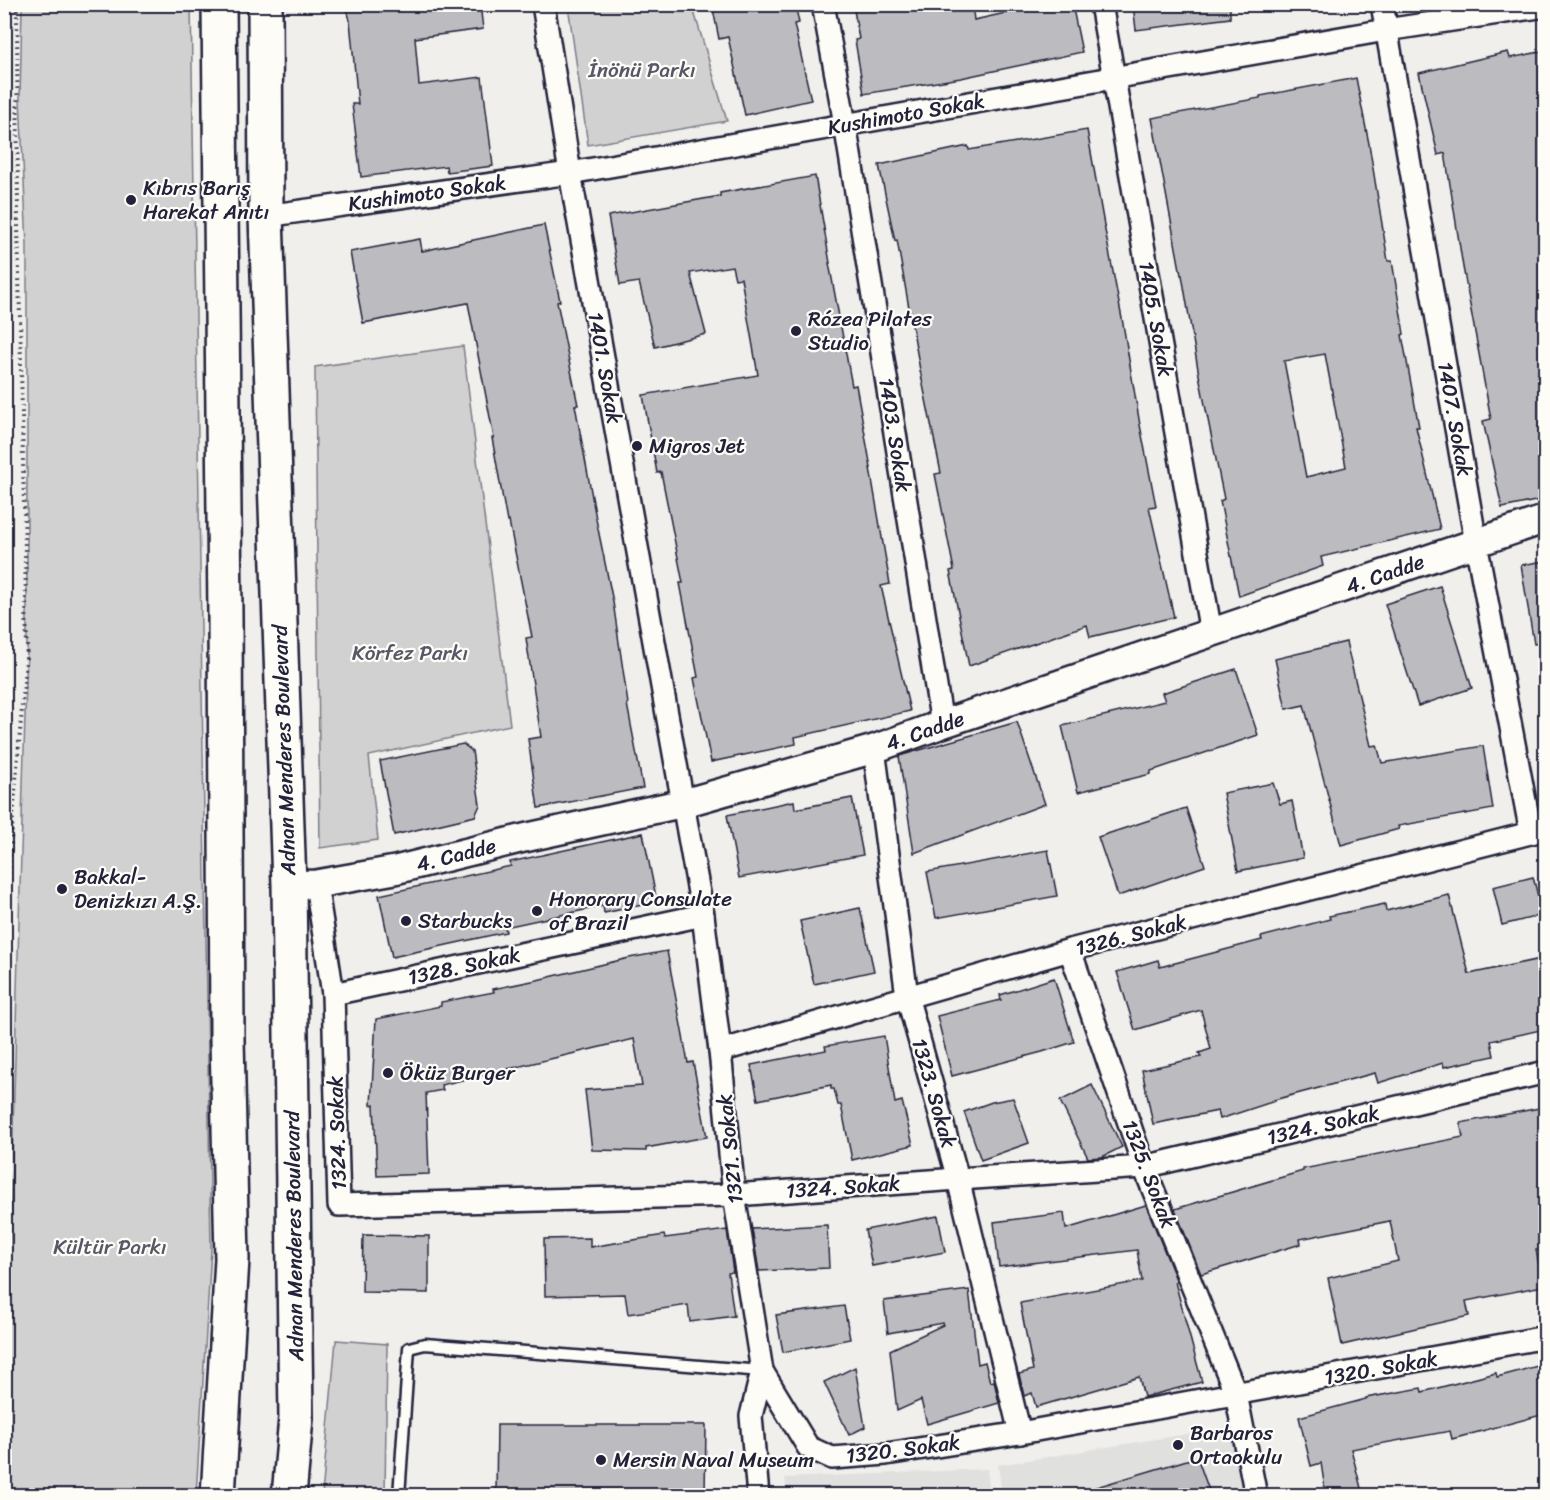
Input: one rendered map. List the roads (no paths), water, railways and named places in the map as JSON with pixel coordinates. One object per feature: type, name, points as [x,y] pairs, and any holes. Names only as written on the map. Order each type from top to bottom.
[{"type":"main road","points":[[218,1496],[232,1260],[227,1027],[219,4]]},
{"type":"main road","name":"Adnan Menderes Boulevard","points":[[265,4],[266,216],[302,885],[296,1418],[289,1496]]},
{"type":"street","name":"1401. Sokak","points":[[543,4],[570,173],[684,803]]},
{"type":"street","name":"1403. Sokak","points":[[823,4],[845,124],[942,724]]},
{"type":"street","name":"1405. Sokak","points":[[1101,4],[1211,633]]},
{"type":"street","name":"1407. Sokak","points":[[1382,4],[1476,543],[1538,831]]},
{"type":"street","name":"Kushimoto Sokak","points":[[266,216],[570,173],[1386,30],[1545,6]]},
{"type":"street","name":"4. Cadde","points":[[302,885],[395,870],[524,838],[684,803],[874,749],[1545,519]]},
{"type":"street","name":"1323. Sokak","points":[[874,749],[907,996],[958,1179],[1020,1433]]},
{"type":"street","name":"1321. Sokak","points":[[684,803],[703,915],[720,1051],[734,1195],[762,1371],[752,1416],[758,1496]]},
{"type":"street","name":"1326. Sokak","points":[[720,1051],[1070,950],[1538,831]]},
{"type":"street","points":[[302,885],[333,994]]},
{"type":"street","name":"1328. Sokak","points":[[333,994],[703,915]]},
{"type":"street","name":"1325. Sokak","points":[[1070,950],[1144,1167],[1236,1394],[1257,1496]]},
{"type":"street","name":"1324. Sokak","points":[[333,994],[339,1205],[734,1195],[1144,1167],[1545,1072]]},
{"type":"street","name":"1320. Sokak","points":[[762,1371],[808,1447],[832,1458],[886,1454],[1020,1433],[1545,1337]]},
{"type":"lane","points":[[399,1496],[409,1348],[425,1344],[762,1371]]},
{"type":"place","name":"Kıbrıs Barış Harekat Anıtı","points":[[131,200]]},
{"type":"place","name":"Rózea Pilates Studio","points":[[796,331]]},
{"type":"place","name":"Migros Jet","points":[[637,446]]},
{"type":"place","name":"Bakkal- Denizkızı A.Ş.","points":[[62,889]]},
{"type":"place","name":"Honorary Consulate of Brazil","points":[[537,911]]},
{"type":"place","name":"Starbucks","points":[[406,921]]},
{"type":"place","name":"Öküz Burger","points":[[388,1073]]},
{"type":"place","name":"Barbaros Ortaokulu","points":[[1178,1445]]},
{"type":"place","name":"Mersin Naval Museum","points":[[601,1460]]},
{"type":"park label","name":"İnönü Parkı","points":[[642,70]]},
{"type":"park label","name":"Körfez Parkı","points":[[410,653]]},
{"type":"park label","name":"Kültür Parkı","points":[[110,1247]]}]
